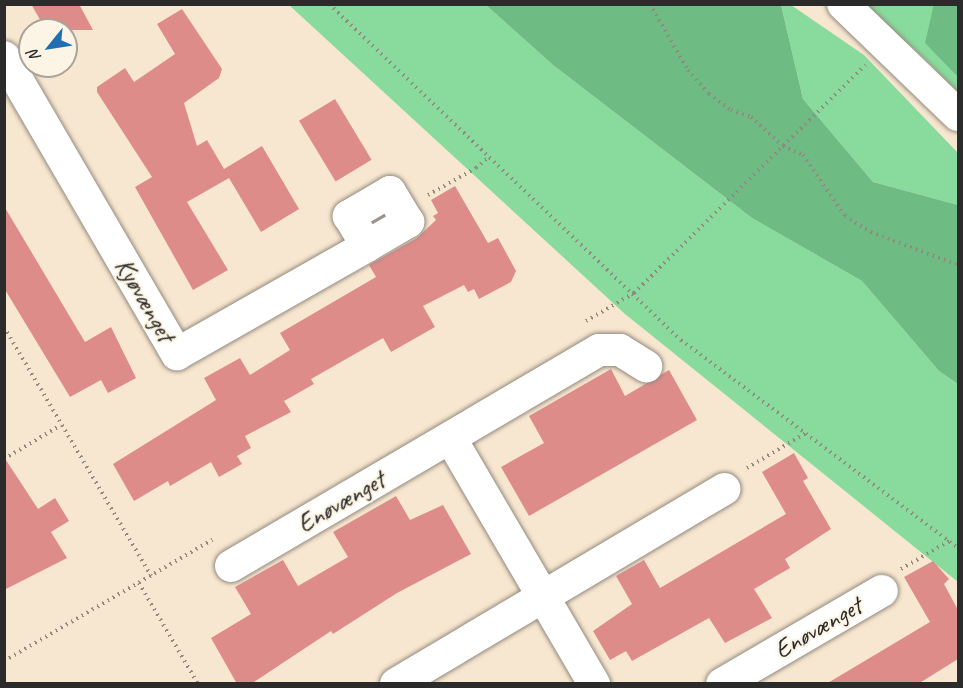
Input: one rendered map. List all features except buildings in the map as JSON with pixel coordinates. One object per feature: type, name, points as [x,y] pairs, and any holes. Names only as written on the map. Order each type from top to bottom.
[{"type":"street","points":[[843,4],[958,115]]},
{"type":"street","name":"Kyøvænget","points":[[4,57],[177,354],[367,246]]},
{"type":"street","name":"Enøvænget","points":[[231,566],[451,439],[599,350],[620,351],[646,366]]},
{"type":"street","points":[[451,439],[594,684]]},
{"type":"street","points":[[396,684],[725,489]]},
{"type":"street","name":"Enøvænget","points":[[722,684],[882,591]]},
{"type":"path","points":[[329,4],[681,340],[958,548]]},
{"type":"path","points":[[650,4],[688,70],[709,94],[731,110],[751,117],[783,146],[803,155],[845,216],[872,232],[958,265]]},
{"type":"path","points":[[634,293],[887,44]]},
{"type":"path","points":[[450,182],[490,156]]},
{"type":"path","points":[[4,327],[151,576]]},
{"type":"path","points":[[4,459],[61,425]]},
{"type":"path","points":[[725,489],[722,483],[806,433]]},
{"type":"path","points":[[882,591],[877,583],[949,541]]},
{"type":"path","points":[[139,583],[198,684]]},
{"type":"green space","points":[[934,4],[958,5],[958,77],[925,43]]},
{"type":"green space","points":[[289,5],[486,5],[553,65],[752,218],[862,281],[939,371],[958,384],[958,582],[625,314]]},
{"type":"green space","points":[[486,5],[781,5],[803,99],[873,182],[958,205],[958,384],[939,371],[862,281],[752,218],[553,65]]},
{"type":"green space","points":[[781,5],[791,5],[864,55],[958,153],[958,205],[873,182],[803,99]]},
{"type":"green space","points":[[865,5],[958,5],[958,92],[927,61]]}]
